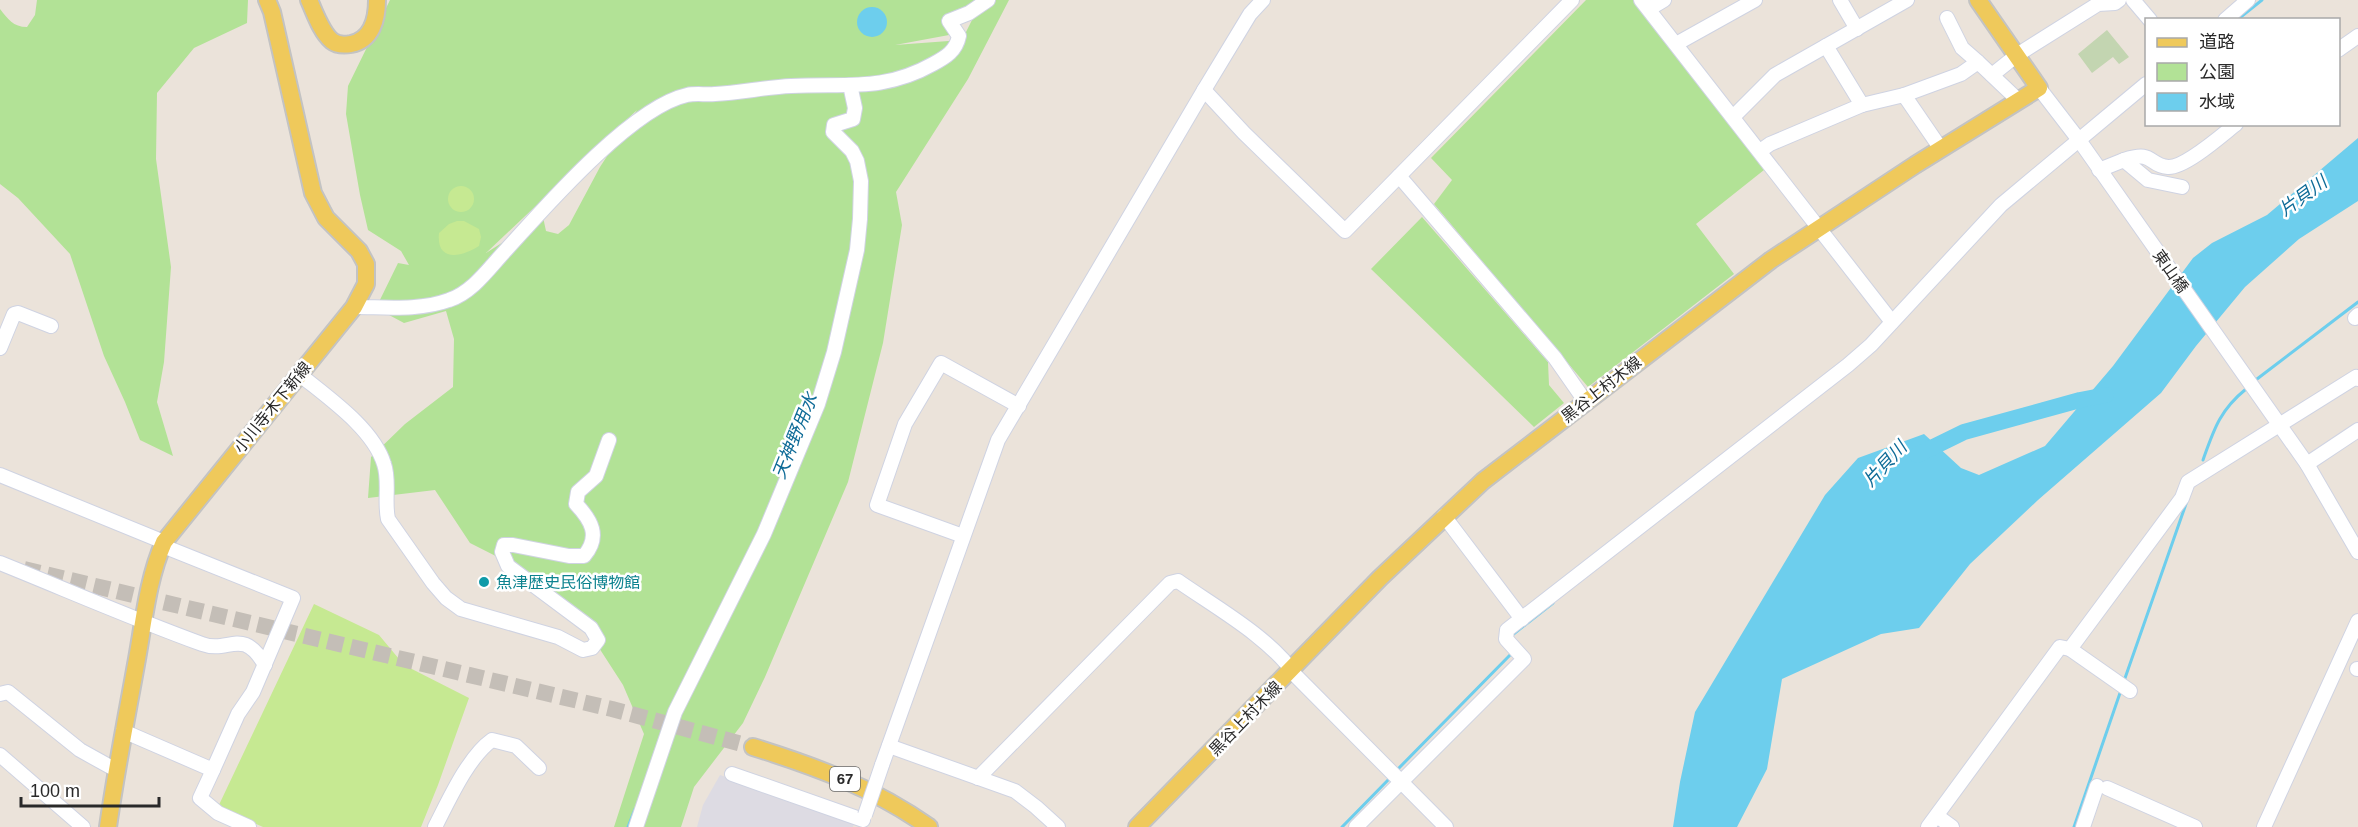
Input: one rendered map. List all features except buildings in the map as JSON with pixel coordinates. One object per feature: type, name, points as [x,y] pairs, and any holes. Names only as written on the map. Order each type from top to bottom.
[{"type":"main road","name":"小川寺木下新線","points":[[108,827],[116,770],[152,577],[164,544],[354,307],[366,284],[366,264],[359,251],[327,218],[313,193],[273,12],[267,0]]},
{"type":"main road","points":[[309,0],[324,32],[334,43],[345,45],[359,42],[374,26],[377,0]]},
{"type":"main road","points":[[1980,0],[2039,88]]},
{"type":"main road","name":"黒谷上村木線","points":[[1137,827],[1372,586],[1483,481],[1771,260],[2039,88]]},
{"type":"main road","name":"67","points":[[753,747],[852,782],[929,827]]},
{"type":"street","points":[[354,307],[425,307],[450,300],[469,290],[551,200],[609,144],[645,116],[666,104],[688,94],[715,94],[790,86],[882,84],[914,75],[946,57],[957,46],[959,36],[949,21],[969,13],[988,0]]},
{"type":"street","points":[[732,774],[863,821],[998,440],[1204,90],[1250,14],[1263,0]]},
{"type":"street","points":[[1204,90],[1244,133],[1346,231],[1572,0]]},
{"type":"street","points":[[1664,0],[1645,5],[1892,322]]},
{"type":"street","points":[[1676,44],[1755,0]]},
{"type":"street","points":[[1840,0],[1857,28]]},
{"type":"street","points":[[1733,117],[1775,75],[1907,0]]},
{"type":"street","points":[[1992,75],[2017,55],[2098,4],[2115,3],[2119,0]]},
{"type":"street","points":[[2133,0],[2148,18]]},
{"type":"street","points":[[2227,18],[2248,0]]},
{"type":"street","points":[[1947,18],[1962,48],[2018,100]]},
{"type":"street","points":[[2340,49],[2358,36]]},
{"type":"street","points":[[1826,46],[1862,105]]},
{"type":"street","points":[[1760,151],[1770,144],[1862,105],[1904,95],[1961,74],[1978,62]]},
{"type":"street","points":[[1356,827],[1524,659],[1506,639],[1508,630],[1848,365],[1892,322],[2001,205],[2145,85]]},
{"type":"street","points":[[636,827],[675,712],[764,534],[818,404],[834,352],[856,250],[860,219],[861,181],[857,161],[852,151],[833,132],[834,125],[838,122],[853,119],[855,108],[850,86]]},
{"type":"street","name":"東山橋","points":[[2039,88],[2079,140],[2307,464],[2358,552]]},
{"type":"street","points":[[1904,95],[1941,149]]},
{"type":"street","points":[[2099,170],[2138,155],[2147,156],[2169,167],[2182,164],[2233,126]]},
{"type":"street","points":[[2124,160],[2148,180],[2182,187]]},
{"type":"street","points":[[1399,176],[1555,358],[1585,401]]},
{"type":"street","points":[[0,348],[14,314],[18,313],[51,326]]},
{"type":"street","points":[[963,536],[877,505],[904,424],[941,363],[1019,406]]},
{"type":"street","points":[[299,374],[335,404],[375,445],[385,464],[385,506],[388,519],[446,597],[461,609],[558,637],[584,650],[592,648],[598,640],[591,628],[508,566],[502,552],[504,545],[569,556],[584,556],[591,549],[593,531],[589,518],[576,504],[578,492],[596,476],[609,440]]},
{"type":"street","points":[[2070,649],[2182,498],[2188,482],[2357,377]]},
{"type":"street","points":[[2307,464],[2358,430]]},
{"type":"street","points":[[0,476],[293,598],[253,692],[238,714],[200,798],[218,813],[249,827]]},
{"type":"street","points":[[1444,516],[1522,619]]},
{"type":"street","points":[[0,563],[144,623],[210,647],[226,643],[248,645],[257,651],[265,665]]},
{"type":"street","points":[[978,778],[1170,582],[1178,581],[1244,627],[1287,664],[1446,827]]},
{"type":"street","points":[[2264,827],[2358,621]]},
{"type":"street","points":[[1952,827],[1933,821],[2060,647],[2070,649],[2130,691]]},
{"type":"street","points":[[0,694],[8,692],[80,750],[116,770]]},
{"type":"street","points":[[123,731],[213,770]]},
{"type":"street","points":[[435,827],[470,764],[482,747],[492,740],[516,746],[539,768]]},
{"type":"street","points":[[889,746],[1015,791],[1058,827]]},
{"type":"street","points":[[0,755],[83,827]]},
{"type":"street","points":[[2083,827],[2102,787],[2194,827]]},
{"type":"shaded area","points":[[720,775],[854,822],[853,827],[697,827],[703,805]]},
{"type":"green space","points":[[37,0],[248,0],[247,23],[194,48],[157,93],[156,159],[171,267],[164,362],[157,402],[173,456],[140,440],[104,356],[70,254],[18,198],[0,184],[0,9],[14,24],[27,27],[35,15]]},
{"type":"green space","points":[[390,0],[978,0],[949,35],[895,45],[962,40],[982,0],[1009,0],[968,79],[896,192],[902,225],[883,343],[848,482],[743,723],[694,787],[681,827],[614,827],[644,734],[623,685],[581,620],[527,572],[470,543],[435,490],[368,498],[371,457],[405,424],[453,387],[454,339],[446,311],[404,323],[376,308],[398,263],[409,265],[401,251],[368,230],[346,114],[348,86]],"holes":[[[637,110],[600,167],[569,225],[558,234],[546,231],[543,217],[486,253]]]},
{"type":"green space","points":[[1586,0],[1633,0],[1764,170],[1696,224],[1734,274],[1588,387],[1434,204],[1452,180],[1431,158]]},
{"type":"green space","points":[[2107,30],[2129,57],[2119,64],[2113,57],[2092,73],[2078,54]]},
{"type":"green space","points":[[461,186],[470,190],[474,199],[470,208],[461,212],[452,208],[448,199],[452,190]]},
{"type":"green space","points":[[1422,217],[1548,362],[1549,385],[1564,403],[1534,427],[1371,269]]},
{"type":"green space","points":[[464,221],[479,229],[481,237],[479,246],[465,253],[451,255],[442,249],[439,243],[439,233],[449,224]]},
{"type":"green space","points":[[314,604],[379,635],[404,665],[469,698],[421,827],[263,827],[218,807]]},
{"type":"water","points":[[872,7],[878,8],[886,16],[886,28],[878,36],[872,37],[866,36],[858,28],[857,22],[858,16],[866,8]]},
{"type":"water","points":[[2358,138],[2358,201],[2299,239],[2245,287],[2161,393],[2038,500],[1970,564],[1919,628],[1881,634],[1782,679],[1767,769],[1737,827],[1673,827],[1695,712],[1825,495],[1858,458],[1924,434],[1961,468],[1979,475],[2045,446],[2113,366],[2193,258],[2212,243],[2267,215]]},
{"type":"waterway","points":[[2240,18],[2262,0]]},
{"type":"waterway","points":[[2257,379],[2358,302]]},
{"type":"waterway","points":[[2203,460],[2219,421],[2230,405],[2246,389]]},
{"type":"waterway","name":"片貝川","points":[[1917,455],[1964,432],[2106,395]]},
{"type":"waterway","points":[[2124,681],[2187,501]]},
{"type":"waterway","points":[[1511,636],[1553,603]]},
{"type":"waterway","points":[[1397,770],[1512,653]]},
{"type":"waterway","points":[[2074,827],[2120,693]]},
{"type":"waterway","points":[[1342,827],[1391,777]]},
{"type":"waterway","name":"天神野用水","points":[[628,827],[635,809]]},
{"type":"tunnel","points":[[24,569],[612,709],[753,747]]},
{"type":"place","name":"魚津歴史民俗博物館","points":[[484,582]]}]
